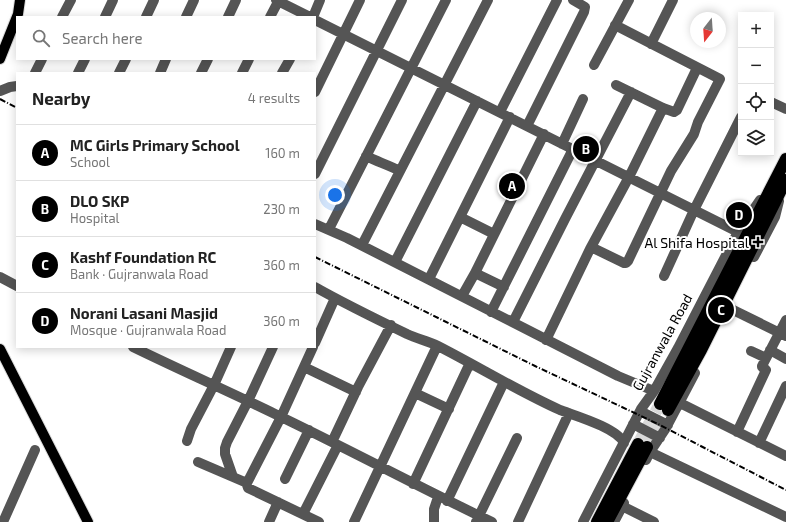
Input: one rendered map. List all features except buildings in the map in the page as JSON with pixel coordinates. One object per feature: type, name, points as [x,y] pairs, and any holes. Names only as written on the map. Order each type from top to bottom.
[{"type":"highway","name":"Gujranwala Road","points":[[664,407],[781,181],[786,159]]},
{"type":"highway","name":"Gujranwala Road","points":[[597,522],[645,448]]},
{"type":"highway","name":"Gujranwala Road","points":[[607,522],[645,448]]},
{"type":"main road","points":[[17,16],[20,0]]},
{"type":"main road","points":[[0,59],[16,19]]},
{"type":"main road","points":[[0,349],[88,522]]},
{"type":"street","points":[[63,16],[71,0]]},
{"type":"street","points":[[105,16],[113,0]]},
{"type":"street","points":[[146,16],[154,0]]},
{"type":"street","points":[[186,16],[194,0]]},
{"type":"street","points":[[228,16],[236,0]]},
{"type":"street","points":[[270,16],[277,0],[309,16]]},
{"type":"street","points":[[312,16],[320,0]]},
{"type":"street","points":[[316,90],[360,0]]},
{"type":"street","points":[[316,172],[402,0]]},
{"type":"street","points":[[329,229],[446,0]]},
{"type":"street","points":[[362,245],[488,0]]},
{"type":"street","points":[[500,112],[557,0]]},
{"type":"street","points":[[527,126],[584,12],[585,7],[573,0]]},
{"type":"street","points":[[594,65],[629,0]]},
{"type":"street","points":[[651,44],[674,0]]},
{"type":"street","points":[[316,20],[738,232]]},
{"type":"street","points":[[591,248],[622,262],[627,262],[671,171],[694,134],[698,122],[720,80],[615,25]]},
{"type":"street","points":[[36,72],[42,60]]},
{"type":"street","points":[[78,72],[84,60]]},
{"type":"street","points":[[120,72],[126,60]]},
{"type":"street","points":[[160,72],[166,60]]},
{"type":"street","points":[[202,72],[208,60]]},
{"type":"street","points":[[242,72],[248,60]]},
{"type":"street","points":[[283,72],[289,60]]},
{"type":"street","points":[[616,85],[673,112],[676,111],[698,68]]},
{"type":"street","points":[[0,91],[16,86]]},
{"type":"street","points":[[513,322],[631,92]]},
{"type":"street","points":[[562,144],[583,99]]},
{"type":"street","points":[[395,262],[476,100]]},
{"type":"street","points":[[774,103],[786,109]]},
{"type":"street","points":[[546,340],[591,248],[629,177],[663,108]]},
{"type":"street","points":[[429,280],[510,117]]},
{"type":"street","points":[[664,276],[694,210],[739,120]]},
{"type":"street","points":[[462,296],[475,273],[544,134]]},
{"type":"street","points":[[491,312],[573,149]]},
{"type":"street","points":[[366,156],[400,171]]},
{"type":"street","name":"Gujranwala Road","points":[[582,522],[640,411],[678,348],[738,232],[781,181]]},
{"type":"street","name":"Gujranwala Road","points":[[614,522],[645,448],[660,438],[668,425],[775,217],[781,181]]},
{"type":"street","points":[[460,217],[494,234]]},
{"type":"street","points":[[316,224],[362,245],[618,376],[654,390]]},
{"type":"street","points":[[475,273],[504,287]]},
{"type":"street","points":[[0,277],[16,285]]},
{"type":"street","points":[[316,288],[415,337],[437,346],[551,406],[611,431],[620,437],[624,443]]},
{"type":"street","points":[[316,340],[335,298]]},
{"type":"street","points":[[728,307],[783,335]]},
{"type":"street","points":[[737,432],[766,369],[762,366],[768,354],[783,335],[786,320]]},
{"type":"street","points":[[313,348],[281,416],[247,483],[248,488],[312,519],[335,443],[356,392],[391,325]]},
{"type":"street","points":[[354,522],[437,346]]},
{"type":"street","points":[[137,348],[150,351],[214,385],[335,443],[443,499],[478,519],[492,522]]},
{"type":"street","points":[[187,441],[190,429],[214,385],[231,348]]},
{"type":"street","points":[[232,477],[225,454],[225,448],[273,348]]},
{"type":"street","points":[[751,351],[786,359]]},
{"type":"street","points":[[413,484],[470,363]]},
{"type":"street","points":[[304,367],[356,392]]},
{"type":"street","points":[[434,522],[434,509],[443,499],[504,382]]},
{"type":"street","points":[[759,443],[786,386]]},
{"type":"street","points":[[415,393],[449,408]]},
{"type":"street","points":[[680,403],[786,456]]},
{"type":"street","points":[[640,411],[668,425]]},
{"type":"street","points":[[518,522],[569,413]]},
{"type":"street","points":[[633,424],[660,438]]},
{"type":"street","points":[[285,479],[309,430]]},
{"type":"street","points":[[478,519],[517,438]]},
{"type":"street","points":[[645,448],[786,517]]},
{"type":"street","points":[[3,522],[36,450]]},
{"type":"street","points":[[198,462],[247,483]]},
{"type":"street","points":[[269,522],[278,502]]},
{"type":"street","points":[[622,506],[654,522]]},
{"type":"tunnel","points":[[638,444],[660,404]]},
{"type":"tunnel","points":[[647,447],[668,410]]},
{"type":"railway","points":[[0,99],[16,107]]},
{"type":"railway","points":[[316,257],[535,366],[658,424],[786,490]]},
{"type":"place","name":"DLO SKP","points":[[586,149]]},
{"type":"place","name":"MC Girls Primary School","points":[[512,186]]},
{"type":"place","name":"Norani Lasani Masjid","points":[[739,215]]},
{"type":"place","name":"Al Shifa Hospital","points":[[758,242]]},
{"type":"place","name":"Kashf Foundation RC","points":[[721,310]]}]
